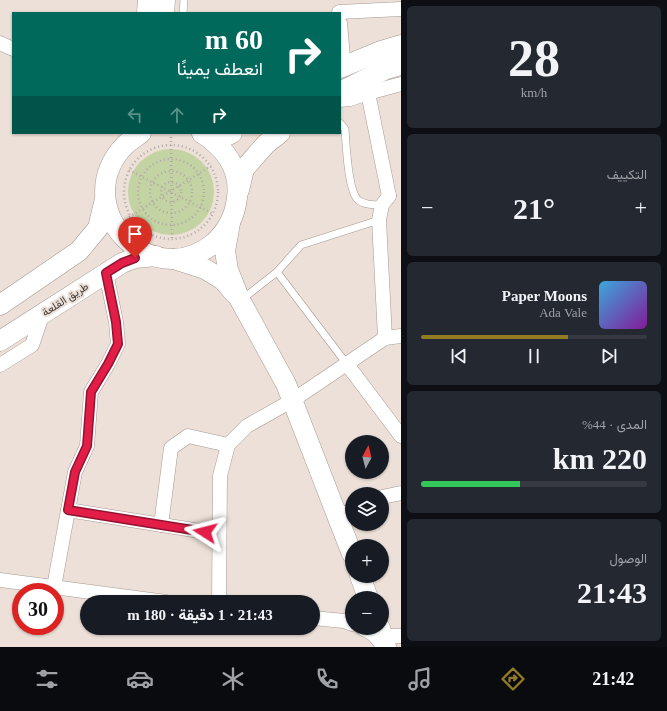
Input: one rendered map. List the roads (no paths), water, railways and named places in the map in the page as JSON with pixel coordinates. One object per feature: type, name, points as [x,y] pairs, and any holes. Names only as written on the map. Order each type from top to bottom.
[{"type":"main road","points":[[147,12],[148,0]]},
{"type":"main road","points":[[165,0],[165,12]]},
{"type":"main road","points":[[341,68],[381,51],[401,45]]},
{"type":"main road","points":[[341,92],[386,70],[401,65]]},
{"type":"main road","points":[[0,305],[79,251],[98,228],[105,199],[106,179],[121,165],[127,139],[139,134]]},
{"type":"main road","points":[[204,134],[214,141],[219,161],[232,164],[238,192]]},
{"type":"main road","points":[[210,134],[226,136],[230,134]]},
{"type":"main road","points":[[279,134],[266,144],[244,169],[238,192],[236,208],[230,223],[225,251],[228,270],[240,300],[286,384],[345,513]]},
{"type":"main road","points":[[105,199],[110,219],[122,220],[121,236],[137,249],[167,251],[205,268],[223,280],[240,300]]},
{"type":"main road","name":"طريق القلعة","points":[[0,341],[122,263],[135,258],[167,251],[191,255],[207,248],[220,237],[230,223]]},
{"type":"street","points":[[141,12],[148,0]]},
{"type":"street","points":[[166,12],[173,0]]},
{"type":"street","points":[[338,12],[401,9]]},
{"type":"street","points":[[341,39],[343,57],[341,61]]},
{"type":"street","points":[[0,43],[12,48]]},
{"type":"street","points":[[341,100],[350,100],[368,93],[401,84]]},
{"type":"street","points":[[368,93],[391,199],[379,220],[385,338]]},
{"type":"street","points":[[55,583],[75,472],[87,446],[91,392],[118,344],[116,322],[106,273]]},
{"type":"street","points":[[0,365],[32,345],[43,313]]},
{"type":"street","points":[[219,595],[220,476],[228,445],[247,426],[293,400],[385,338],[401,336]]},
{"type":"street","points":[[346,363],[401,436]]},
{"type":"street","points":[[161,525],[171,448],[188,436],[228,445]]},
{"type":"street","points":[[389,496],[401,493]]},
{"type":"street","points":[[68,510],[219,534]]},
{"type":"street","points":[[0,580],[23,583]]},
{"type":"street","points":[[64,588],[114,595]]},
{"type":"street","points":[[320,618],[345,620]]},
{"type":"street","points":[[376,635],[387,639]]},
{"type":"lane","points":[[183,12],[184,0]]},
{"type":"lane","points":[[341,124],[345,129],[352,190],[358,200],[371,205],[391,199]]},
{"type":"lane","points":[[240,300],[277,272],[301,245],[379,220]]},
{"type":"lane","points":[[277,272],[346,363]]}]
